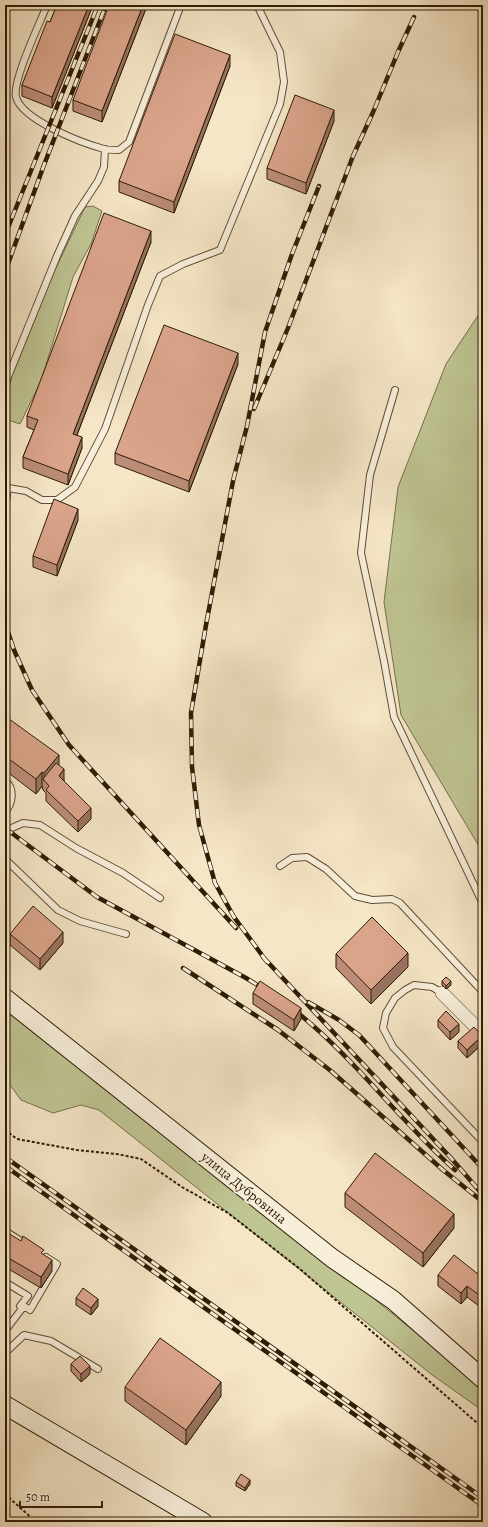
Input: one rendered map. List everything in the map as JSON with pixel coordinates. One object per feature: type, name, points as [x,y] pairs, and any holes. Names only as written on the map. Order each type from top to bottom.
[{"type":"main road","name":"улица Дубровина","points":[[5,998],[332,1258],[393,1300],[483,1379]]},
{"type":"main road","points":[[5,1405],[203,1522]]},
{"type":"street","points":[[442,993],[483,1034]]},
{"type":"lane","points":[[48,5],[17,80],[16,97],[23,110],[53,129],[73,139],[105,149],[119,150],[129,142],[181,5]]},
{"type":"lane","points":[[5,509],[7,486],[26,492],[42,500],[57,500],[75,487],[105,429],[148,305],[160,276],[183,264],[220,250],[280,104],[284,82],[280,52],[257,5]]},
{"type":"lane","points":[[5,384],[72,222],[104,167],[105,149]]},
{"type":"lane","points":[[395,390],[370,475],[361,553],[384,661],[394,717],[483,904]]},
{"type":"lane","points":[[5,780],[8,783],[12,793],[9,807],[5,812]]},
{"type":"lane","points":[[5,831],[23,823],[40,826],[76,848],[123,873],[160,898]]},
{"type":"lane","points":[[280,866],[292,858],[307,857],[326,869],[355,896],[372,900],[392,899],[400,903],[483,992]]},
{"type":"lane","points":[[5,859],[58,910],[80,921],[126,934]]},
{"type":"lane","points":[[442,993],[432,987],[414,986],[405,990],[395,998],[386,1013],[383,1028],[393,1048],[483,1142]]},
{"type":"lane","points":[[5,1231],[25,1243]]},
{"type":"lane","points":[[5,1331],[24,1306],[30,1310],[57,1264],[38,1252]]},
{"type":"lane","points":[[5,1282],[28,1296],[5,1325]]},
{"type":"lane","points":[[5,1353],[24,1335],[52,1341],[98,1369]]},
{"type":"path","points":[[5,1130],[17,1139],[77,1150],[117,1154],[141,1159],[182,1187],[228,1213],[300,1269],[483,1428]]},
{"type":"path","points":[[5,1494],[36,1522]]},
{"type":"green space","points":[[93,206],[102,211],[91,244],[73,277],[41,381],[20,424],[5,419],[5,403],[12,376],[54,272],[85,207]]},
{"type":"green space","points":[[483,308],[483,853],[401,715],[384,602],[398,487],[446,364]]},
{"type":"green space","points":[[5,1010],[151,1126],[299,1238],[483,1387],[483,1411],[431,1374],[99,1110],[81,1105],[53,1113],[21,1100],[5,1078]]},
{"type":"building","points":[[57,5],[89,5],[52,97],[22,85],[47,21],[50,22]]},
{"type":"building","points":[[109,5],[143,5],[102,111],[73,100]]},
{"type":"building","points":[[175,34],[230,55],[174,202],[119,181]]},
{"type":"building","points":[[295,95],[334,110],[306,183],[267,168]]},
{"type":"building","points":[[104,213],[151,231],[73,434],[82,437],[68,474],[23,457],[38,420],[27,416]]},
{"type":"building","points":[[164,325],[238,353],[189,481],[115,453]]},
{"type":"building","points":[[54,499],[78,509],[57,565],[33,556]]},
{"type":"building","points":[[5,716],[59,755],[44,773],[42,772],[36,779],[5,756]]},
{"type":"building","points":[[56,763],[64,769],[59,776],[91,808],[78,821],[46,790],[49,786],[43,779]]},
{"type":"building","points":[[33,906],[63,932],[40,959],[10,934]]},
{"type":"building","points":[[372,917],[408,953],[371,990],[336,954]]},
{"type":"building","points":[[446,977],[451,981],[446,986],[442,981]]},
{"type":"building","points":[[260,981],[301,1008],[294,1020],[253,993]]},
{"type":"building","points":[[446,1011],[459,1024],[450,1032],[438,1020]]},
{"type":"building","points":[[474,1027],[482,1036],[467,1050],[458,1041]]},
{"type":"building","points":[[375,1153],[454,1214],[423,1253],[345,1193]]},
{"type":"building","points":[[5,1231],[21,1241],[23,1236],[44,1250],[41,1253],[52,1260],[41,1277],[5,1256]]},
{"type":"building","points":[[454,1255],[483,1278],[483,1298],[467,1286],[461,1293],[438,1275]]},
{"type":"building","points":[[83,1288],[98,1299],[91,1308],[76,1298]]},
{"type":"building","points":[[160,1338],[221,1382],[186,1430],[125,1387]]},
{"type":"building","points":[[80,1356],[90,1366],[81,1374],[71,1364]]},
{"type":"building","points":[[241,1474],[250,1480],[245,1488],[236,1482]]},
{"type":"railway","points":[[5,235],[98,5]]},
{"type":"railway","points":[[5,272],[44,165],[106,5]]},
{"type":"railway","points":[[254,409],[288,328],[353,156],[414,17]]},
{"type":"railway","points":[[267,962],[234,917],[215,883],[199,825],[192,767],[191,713],[233,481],[247,426],[265,332],[292,254],[319,186]]},
{"type":"railway","points":[[5,200],[8,191]]},
{"type":"railway","points":[[5,623],[14,650],[32,690],[69,745],[236,928]]},
{"type":"railway","points":[[5,828],[97,897],[246,978],[267,991]]},
{"type":"railway","points":[[263,957],[451,1158],[483,1195]]},
{"type":"railway","points":[[183,968],[278,1030],[331,1071],[443,1170],[483,1202]]},
{"type":"railway","points":[[308,1002],[339,1020],[359,1035],[483,1169]]},
{"type":"railway","points":[[293,1009],[336,1047],[414,1130],[455,1170]]},
{"type":"railway","points":[[5,1157],[483,1498]]},
{"type":"railway","points":[[5,1166],[483,1506]]}]
